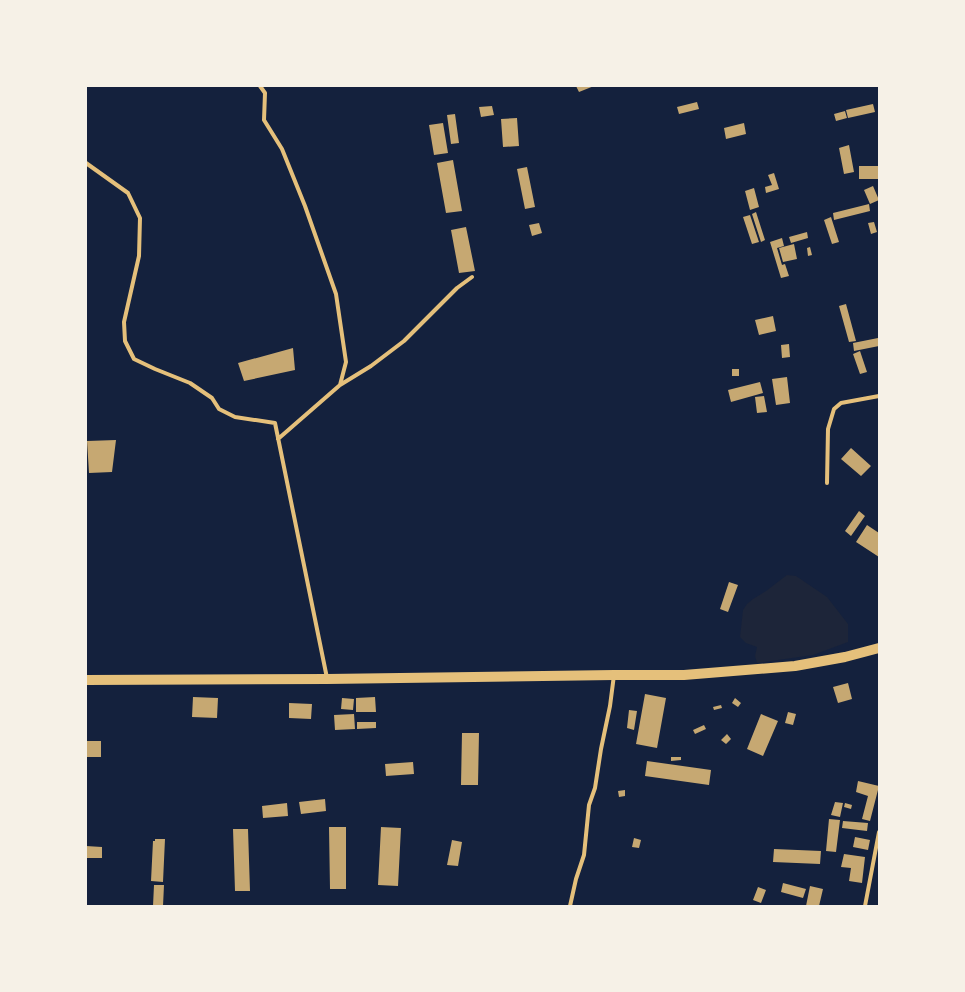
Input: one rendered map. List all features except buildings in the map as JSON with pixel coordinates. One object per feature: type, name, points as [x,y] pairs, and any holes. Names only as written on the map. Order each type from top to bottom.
[{"type":"highway","points":[[86,680],[327,679],[614,674],[684,675],[795,666],[845,657],[879,648]]},
{"type":"street","points":[[260,86],[265,93],[264,120],[282,149],[336,294],[346,362],[340,385]]},
{"type":"street","points":[[86,163],[128,193],[140,218],[139,256],[124,322],[125,341],[134,359],[190,383],[212,398],[219,409],[235,417],[275,423],[327,679]]},
{"type":"street","points":[[278,439],[340,385],[371,366],[404,341],[457,288],[472,277]]},
{"type":"street","points":[[828,482],[828,429],[834,409],[841,403],[879,396]]},
{"type":"street","points":[[570,906],[576,879],[584,855],[589,805],[595,788],[610,706],[614,674]]},
{"type":"street","points":[[865,906],[879,832]]},
{"type":"shaded area","points":[[787,575],[796,576],[827,597],[848,624],[848,642],[813,655],[757,663],[755,656],[757,647],[746,643],[740,637],[743,610],[753,599]]}]
